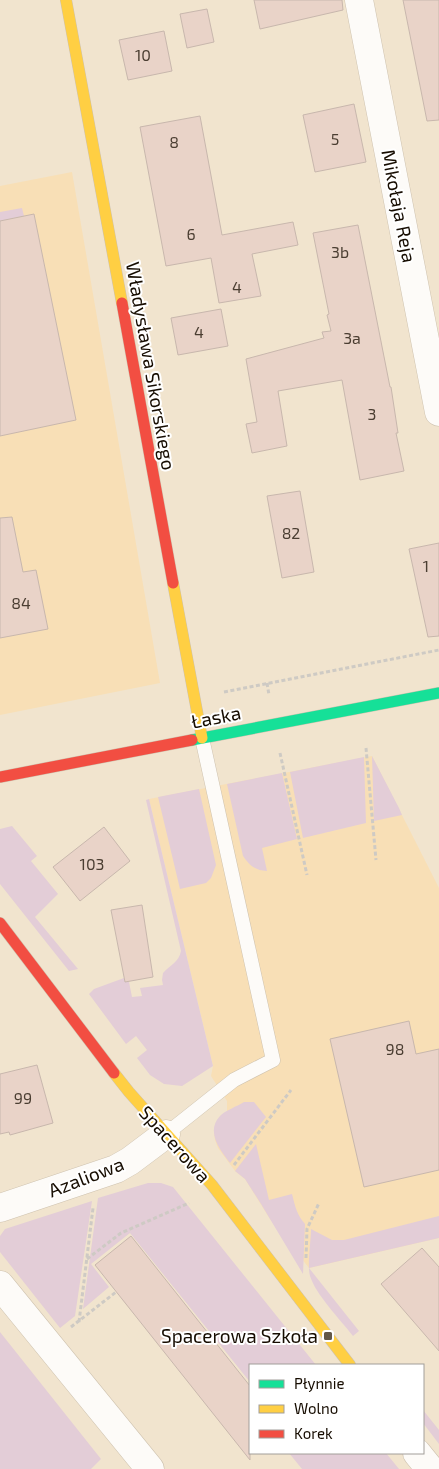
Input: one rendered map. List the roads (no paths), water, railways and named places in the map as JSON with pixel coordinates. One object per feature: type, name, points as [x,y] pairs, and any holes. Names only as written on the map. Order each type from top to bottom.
[{"type":"street","name":"Władysława Sikorskiego","points":[[66,0],[202,738]]},
{"type":"street","name":"Mikołaja Reja","points":[[359,0],[439,412]]},
{"type":"street","name":"Łaska","points":[[0,777],[439,693]]},
{"type":"street","name":"Spacerowa","points":[[0,923],[129,1092],[212,1185],[349,1364]]},
{"type":"street","name":"Azaliowa","points":[[0,1208],[116,1169],[166,1134]]},
{"type":"street","points":[[0,1285],[150,1469]]},
{"type":"street","points":[[418,1454],[430,1469]]},
{"type":"lane","points":[[166,1134],[234,1080],[273,1060],[202,738]]},
{"type":"place","name":"Spacerowa Szkoła","points":[[328,1336]]}]
